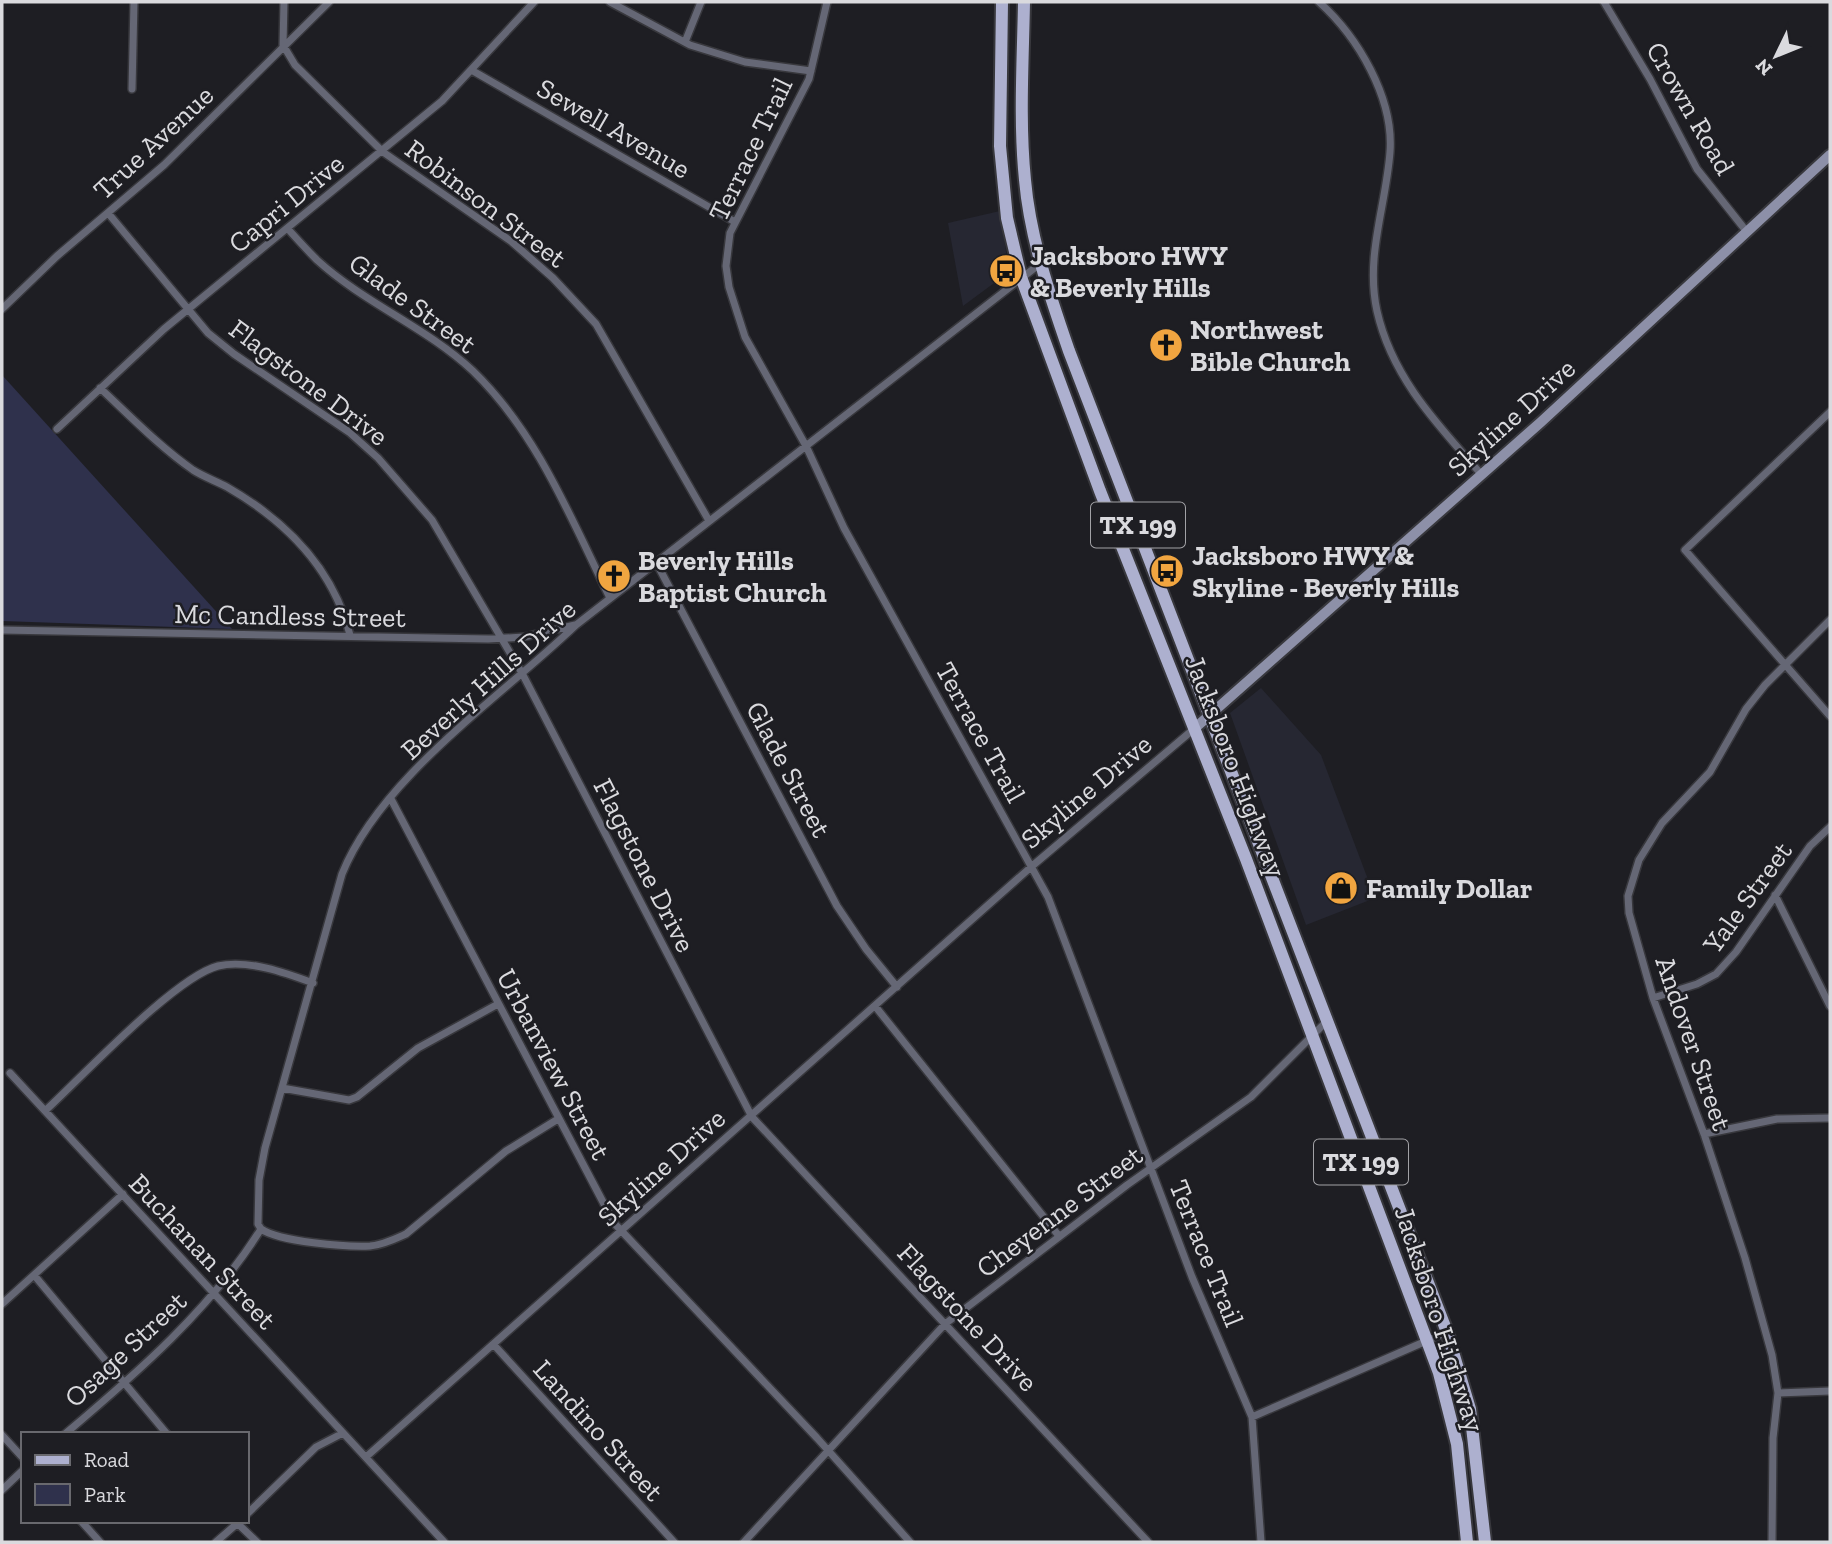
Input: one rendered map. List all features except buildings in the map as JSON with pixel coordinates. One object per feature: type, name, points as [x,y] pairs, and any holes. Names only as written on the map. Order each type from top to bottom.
[{"type":"main road","name":"Jacksboro Highway","points":[[1002,2],[1000,146],[1007,218],[1021,276],[1100,491],[1195,728],[1362,1164],[1426,1340],[1446,1397],[1457,1444],[1467,1542]]},
{"type":"main road","name":"Jacksboro Highway","points":[[1024,2],[1022,100],[1025,179],[1041,263],[1069,351],[1447,1332],[1472,1419],[1485,1542]]},
{"type":"main road","points":[[1100,491],[1122,484]]},
{"type":"main road","points":[[1362,1164],[1379,1158]]},
{"type":"street","points":[[132,89],[134,2]]},
{"type":"street","points":[[283,45],[284,2]]},
{"type":"street","name":"True Avenue","points":[[2,309],[172,157],[329,2]]},
{"type":"street","name":"Capri Drive","points":[[57,429],[187,310],[383,152],[473,71],[534,2]]},
{"type":"street","points":[[610,2],[685,42],[745,62],[811,71]]},
{"type":"street","points":[[685,42],[701,2]]},
{"type":"street","name":"Terrace Trail","points":[[827,2],[811,71],[730,233],[726,266],[744,337],[806,446],[844,528],[1048,897],[1192,1277],[1252,1417],[1261,1542]]},
{"type":"street","points":[[1319,2],[1352,36],[1366,58],[1378,88],[1386,122],[1390,150],[1373,268],[1377,312],[1389,351],[1434,422],[1482,475]]},
{"type":"street","name":"Crown Road","points":[[1604,2],[1650,79],[1697,169],[1747,232]]},
{"type":"street","name":"Robinson Street","points":[[283,45],[295,65],[383,152],[512,242],[553,278],[596,324],[708,519]]},
{"type":"street","name":"Sewell Avenue","points":[[473,71],[735,222]]},
{"type":"street","name":"Skyline Drive","points":[[366,1457],[622,1233],[1031,867],[1211,715],[1482,475],[1830,155]]},
{"type":"street","name":"Flagstone Drive","points":[[108,213],[187,310],[234,355],[349,432],[378,458],[432,520],[523,675],[752,1117],[1148,1542]]},
{"type":"street","name":"Glade Street","points":[[288,229],[318,261],[430,335],[473,372],[511,414],[549,474],[610,598]]},
{"type":"street","name":"Beverly Hills Drive","points":[[261,1229],[258,1224],[259,1180],[282,1088],[325,932],[353,847],[370,821],[456,730],[523,675],[576,625],[708,519],[1041,263]]},
{"type":"street","points":[[100,388],[193,470],[250,502],[291,533],[320,567],[339,600],[350,635]]},
{"type":"street","points":[[1830,412],[1685,550],[1830,716]]},
{"type":"street","name":"Glade Street","points":[[656,562],[837,906],[859,940],[897,987]]},
{"type":"street","name":"Andover Street","points":[[1772,1542],[1773,1438],[1778,1393],[1760,1307],[1704,1134],[1653,998],[1629,913],[1629,895],[1639,860],[1662,823],[1710,772],[1745,709],[1784,665],[1830,620]]},
{"type":"street","name":"Mc Candless Street","points":[[2,630],[503,638],[524,637],[576,625]]},
{"type":"street","name":"Urbanview Street","points":[[391,799],[558,1119],[622,1233],[828,1450],[910,1542]]},
{"type":"street","name":"Yale Street","points":[[1653,998],[1697,984],[1716,974],[1736,952],[1810,846],[1830,827]]},
{"type":"street","points":[[1775,895],[1830,1006]]},
{"type":"street","points":[[45,1111],[170,995],[202,972],[234,964],[270,970],[313,983]]},
{"type":"street","points":[[282,1088],[349,1100],[357,1097],[418,1048],[498,1004]]},
{"type":"street","points":[[875,1006],[1059,1236]]},
{"type":"street","name":"Cheyenne Street","points":[[744,1542],[945,1324],[1059,1236],[1251,1097],[1327,1021]]},
{"type":"street","name":"Buchanan Street","points":[[10,1073],[444,1542]]},
{"type":"street","points":[[1704,1134],[1777,1119],[1830,1118]]},
{"type":"street","points":[[214,1293],[236,1269],[261,1229],[304,1240],[370,1246],[386,1243],[406,1234],[506,1151],[558,1119]]},
{"type":"street","points":[[2,1304],[123,1194]]},
{"type":"street","points":[[34,1275],[165,1432]]},
{"type":"street","name":"Osage Street","points":[[67,1432],[126,1382],[214,1293]]},
{"type":"street","points":[[1252,1417],[1447,1332]]},
{"type":"street","name":"Landino Street","points":[[494,1345],[674,1542]]},
{"type":"street","points":[[1778,1393],[1830,1391]]},
{"type":"street","points":[[248,1513],[316,1447],[343,1433]]},
{"type":"street","points":[[2,1435],[21,1456]]},
{"type":"street","points":[[2,1490],[21,1472]]},
{"type":"street","points":[[83,1523],[100,1542]]},
{"type":"street","points":[[216,1542],[237,1523]]},
{"type":"street","points":[[239,1523],[257,1542]]},
{"type":"shaded area","points":[[1000,211],[1009,272],[963,306],[948,223]]},
{"type":"shaded area","points":[[1261,688],[1321,755],[1375,898],[1306,925],[1230,713]]},
{"type":"green space","points":[[2,375],[232,629],[2,621]]},
{"type":"place","name":"Jacksboro HWY & Beverly Hills","points":[[1006,271]]},
{"type":"place","name":"Northwest Bible Church","points":[[1166,345]]},
{"type":"place","name":"Jacksboro HWY & Skyline - Beverly Hills","points":[[1167,571]]},
{"type":"place","name":"Beverly Hills Baptist Church","points":[[614,576]]},
{"type":"place","name":"Family Dollar","points":[[1341,888]]}]
